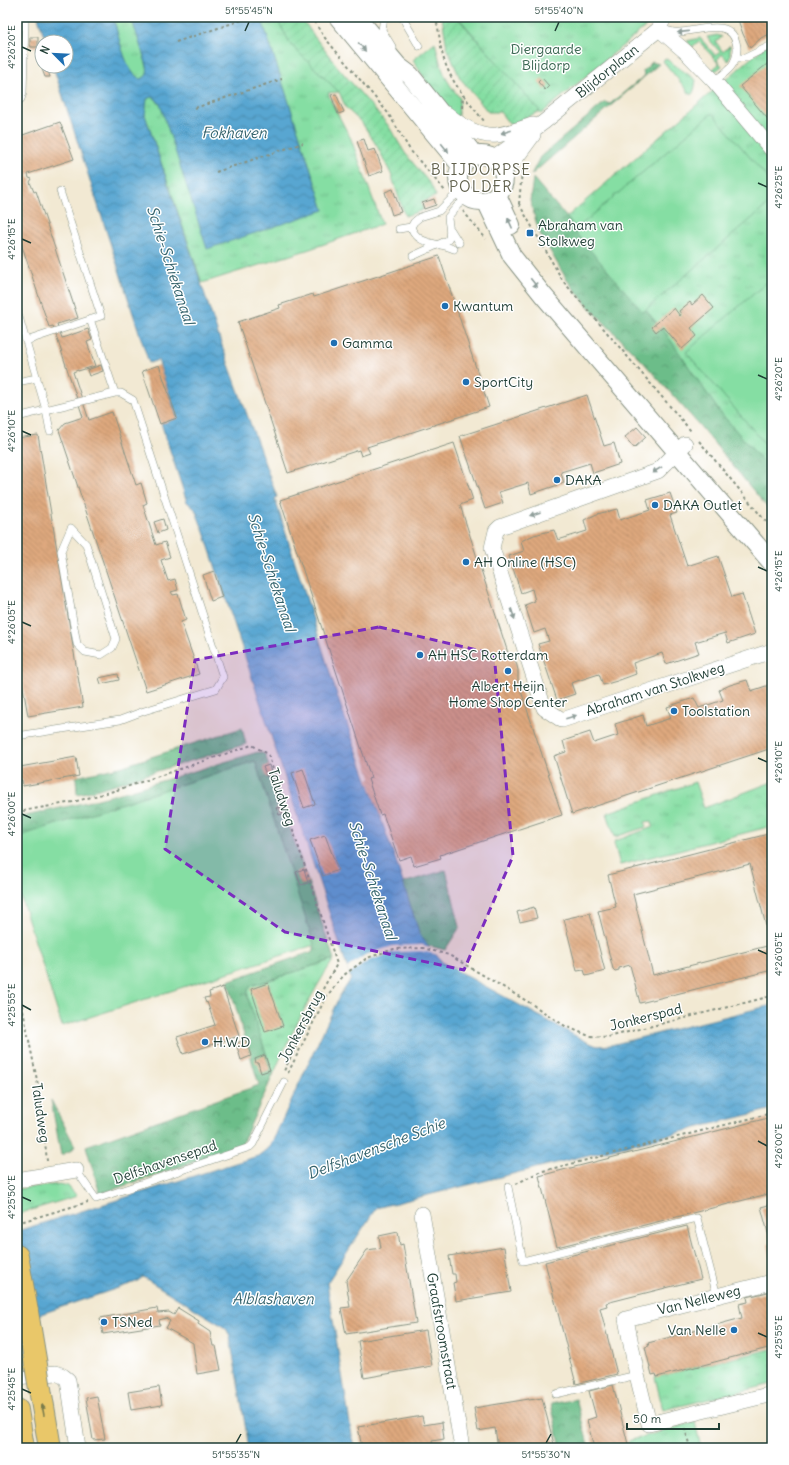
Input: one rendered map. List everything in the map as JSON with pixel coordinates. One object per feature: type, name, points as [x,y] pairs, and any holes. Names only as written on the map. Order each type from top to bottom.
[{"type":"highway","points":[[17,1256],[50,1448]]},
{"type":"highway","points":[[17,1410],[23,1448]]},
{"type":"street","points":[[338,17],[468,162]]},
{"type":"street","points":[[357,17],[398,66],[410,75],[430,100],[468,162]]},
{"type":"street","points":[[662,23],[686,52],[714,81],[772,150]]},
{"type":"street","name":"Blijdorplaan","points":[[498,165],[544,122],[662,23]]},
{"type":"street","name":"Blijdorplaan","points":[[430,100],[461,126],[475,132],[496,135],[544,122]]},
{"type":"street","name":"Blijdorplaan","points":[[498,165],[519,164],[544,122]]},
{"type":"street","points":[[485,156],[498,165],[504,178],[504,184],[492,198],[474,200],[460,198],[458,179],[468,162],[485,156]]},
{"type":"street","points":[[492,198],[512,256],[543,295],[772,546]]},
{"type":"street","points":[[681,448],[772,563]]},
{"type":"street","name":"Abraham van Stolkweg","points":[[681,448],[658,471],[500,527],[496,531],[492,548],[544,708],[562,720],[772,651]]},
{"type":"street","points":[[17,1180],[76,1170]]},
{"type":"street","name":"Graafstroomstraat","points":[[422,1214],[462,1448]]},
{"type":"street","name":"Van Nelleweg","points":[[637,1375],[626,1319],[772,1282]]},
{"type":"street","points":[[17,1377],[56,1373],[68,1380],[78,1448]]},
{"type":"street","points":[[637,1375],[649,1424],[772,1394]]},
{"type":"lane","points":[[384,17],[382,30],[410,75]]},
{"type":"lane","points":[[402,17],[419,46]]},
{"type":"lane","points":[[17,102],[21,99],[23,93],[25,21]]},
{"type":"lane","points":[[662,23],[678,33],[716,27],[722,28],[736,39],[737,54],[733,66],[714,81]]},
{"type":"lane","points":[[736,58],[745,58],[772,45]]},
{"type":"lane","points":[[26,341],[101,316],[60,191]]},
{"type":"lane","points":[[399,229],[411,227],[420,217],[439,211],[443,207],[460,198]]},
{"type":"lane","points":[[411,227],[414,234],[425,242],[456,246],[448,221],[450,214],[460,198]]},
{"type":"lane","points":[[443,207],[450,214]]},
{"type":"lane","points":[[413,256],[448,240],[451,230]]},
{"type":"lane","points":[[17,310],[46,410],[50,431]]},
{"type":"lane","points":[[90,319],[116,393]]},
{"type":"lane","points":[[17,382],[36,378]]},
{"type":"lane","points":[[17,417],[116,393],[121,393],[133,400],[223,677],[216,689],[120,720],[17,736]]},
{"type":"lane","points":[[71,528],[86,544],[116,639],[112,648],[101,656],[85,652],[77,644],[61,551],[71,528]]},
{"type":"lane","name":"Delfshavensepad","points":[[96,1199],[250,1147],[253,1144],[284,1082]]},
{"type":"lane","points":[[76,1170],[96,1199]]},
{"type":"lane","points":[[508,1188],[523,1261],[697,1218],[717,1296]]},
{"type":"lane","points":[[556,1394],[637,1375]]},
{"type":"path","points":[[176,42],[251,17]]},
{"type":"path","points":[[311,17],[325,38],[388,113],[410,150],[460,198],[476,225]]},
{"type":"path","points":[[435,17],[446,68],[454,83],[496,135]]},
{"type":"path","points":[[195,108],[282,79]]},
{"type":"path","points":[[216,172],[303,143]]},
{"type":"path","points":[[519,164],[519,204],[563,281],[772,529]]},
{"type":"path","name":"Taludweg","points":[[17,812],[73,802],[117,790],[252,745],[268,754],[337,964],[324,987],[281,1079],[284,1082]]},
{"type":"path","name":"Jonkersbrug","points":[[284,1082],[326,997],[344,975],[368,958],[394,949],[423,948],[450,956],[530,1003]]},
{"type":"path","name":"Taludweg","points":[[17,981],[40,1096],[49,1175]]},
{"type":"path","name":"Jonkerspad","points":[[530,1003],[565,1026],[588,1036],[608,1037],[772,996]]},
{"type":"path","points":[[508,1188],[540,1172],[772,1113]]},
{"type":"path","points":[[17,1223],[96,1199]]},
{"type":"path","points":[[682,1415],[690,1448]]},
{"type":"highlighted area","points":[[379,627],[494,654],[513,856],[464,970],[285,932],[165,849],[195,660]]},
{"type":"green space","points":[[113,17],[131,17],[147,66],[147,74],[141,79],[135,76],[126,62]]},
{"type":"green space","points":[[261,17],[276,17],[292,45],[339,92],[328,93],[351,139],[382,224],[310,249],[202,283],[145,115],[147,99],[151,97],[155,98],[159,104],[324,210]]},
{"type":"green space","points":[[276,17],[301,17],[337,66],[388,125],[405,153],[431,185],[436,196],[421,202],[423,210],[405,216],[391,174],[377,146],[362,123],[346,108],[339,92],[291,45]]},
{"type":"green space","points":[[442,17],[457,17],[540,111],[510,125],[500,112],[488,112],[460,78],[447,48]]},
{"type":"green space","name":"Diergaarde Blijdorp","points":[[458,17],[657,17],[541,114]]},
{"type":"green space","points":[[717,35],[722,37],[716,42],[723,52],[730,45],[730,56],[728,61],[722,54],[717,60],[722,66],[714,71],[712,70],[719,64],[699,41],[692,47],[687,41],[700,38],[716,56],[720,52],[707,37]]},
{"type":"green space","points":[[772,40],[772,490],[562,221]]},
{"type":"green space","points":[[435,42],[443,72],[460,98],[458,118],[434,94],[413,60]]},
{"type":"green space","points":[[665,58],[696,80],[694,90],[691,95],[663,61]]},
{"type":"green space","points":[[652,62],[659,64],[531,175],[540,157],[605,102],[610,104],[644,76],[643,71]]},
{"type":"green space","points":[[712,113],[772,183],[772,201],[643,312],[574,231]]},
{"type":"green space","points":[[533,178],[667,335],[719,411],[772,472],[772,513],[699,425],[644,363],[587,305],[567,280],[539,232],[530,201]]},
{"type":"green space","points":[[772,278],[772,452],[686,352]]},
{"type":"green space","points":[[242,728],[246,744],[92,791],[77,794],[76,777],[120,767]]},
{"type":"green space","points":[[258,752],[265,754],[334,959],[251,986],[248,990],[248,998],[273,1075],[241,1146],[100,1194],[86,1146],[259,1085],[228,981],[314,951],[314,945],[255,761],[17,837],[17,818],[128,791]]},
{"type":"green space","points":[[255,761],[314,945],[62,1026],[17,885],[17,837]]},
{"type":"green space","points":[[695,782],[704,808],[772,782],[772,826],[620,865],[614,843],[615,841],[653,827],[652,821],[645,822],[646,827],[615,837],[607,813]]},
{"type":"green space","points":[[446,870],[460,927],[445,950],[426,945],[420,935],[403,883]]},
{"type":"green space","points":[[334,959],[301,1016],[273,1075],[248,998],[248,990],[251,986]]},
{"type":"green space","points":[[51,1100],[75,1146],[72,1150],[61,1155]]},
{"type":"green space","points":[[60,1184],[68,1186],[77,1196],[18,1214],[17,1189]]},
{"type":"green space","points":[[772,1349],[772,1384],[663,1410],[655,1377]]},
{"type":"green space","points":[[576,1399],[589,1448],[561,1448],[551,1404]]},
{"type":"green space","points":[[695,1422],[701,1448],[630,1448],[628,1441]]},
{"type":"water","points":[[38,17],[113,17],[126,61],[135,76],[141,79],[147,74],[147,66],[131,17],[261,17],[324,210],[207,249],[160,104],[155,98],[151,97],[147,99],[145,115],[220,340],[277,497],[275,499],[340,704],[395,858],[420,935],[423,939],[443,963],[585,1041],[597,1046],[611,1045],[772,1005],[772,1109],[376,1208],[327,1283],[354,1448],[249,1448],[230,1337],[227,1330],[143,1277],[136,1282],[17,1322],[17,1242],[22,1240],[21,1230],[258,1156],[267,1149],[273,1140],[339,997],[351,979],[204,532],[195,509],[187,502],[161,423],[177,418],[158,360],[149,363],[56,74],[74,74],[74,34],[43,34]]},
{"type":"pier","points":[[422,945],[434,948],[440,955],[421,951],[394,952],[368,961],[349,974],[347,968],[365,955],[393,946]]},
{"type":"building","points":[[683,17],[705,17],[705,18],[681,22]]},
{"type":"building","points":[[737,17],[772,17],[772,33],[761,38],[750,48]]},
{"type":"building","points":[[30,37],[34,37],[34,47],[31,47]]},
{"type":"building","points":[[772,60],[772,124],[740,86]]},
{"type":"building","points":[[44,74],[49,74],[50,77],[45,77]]},
{"type":"building","points":[[542,78],[549,86],[545,90],[538,82]]},
{"type":"building","points":[[336,94],[344,112],[338,114],[331,95]]},
{"type":"building","points":[[60,122],[74,159],[28,174],[29,178],[32,179],[30,182],[34,192],[36,191],[78,318],[57,324],[62,338],[88,329],[92,340],[87,342],[95,366],[73,372],[89,420],[112,412],[136,485],[141,483],[147,503],[143,505],[156,545],[165,542],[170,557],[161,560],[168,581],[175,579],[178,590],[171,592],[173,595],[178,594],[186,620],[181,622],[199,674],[146,691],[59,430],[65,423],[83,417],[53,326],[49,327],[17,231],[17,137]]},
{"type":"building","points":[[364,139],[368,151],[375,149],[383,171],[369,176],[357,141]]},
{"type":"building","points":[[393,189],[401,212],[392,215],[385,192]]},
{"type":"building","points":[[434,199],[436,205],[424,209],[422,203]]},
{"type":"building","points":[[439,256],[489,407],[367,447],[370,453],[361,456],[359,450],[288,473],[238,322],[280,308],[279,305],[313,294],[314,297]]},
{"type":"building","points":[[703,295],[714,308],[691,328],[697,336],[682,349],[663,326],[656,332],[652,327],[674,308],[680,316],[681,314],[679,311],[690,302],[692,305]]},
{"type":"building","points":[[101,365],[103,371],[89,376],[87,370]]},
{"type":"building","points":[[159,365],[177,418],[160,424],[142,371]]},
{"type":"building","points":[[587,395],[604,446],[614,443],[620,464],[593,473],[590,463],[561,472],[564,483],[531,494],[528,483],[499,492],[503,503],[485,509],[460,436]]},
{"type":"building","points":[[637,427],[646,437],[634,448],[625,437]]},
{"type":"building","points":[[38,435],[83,707],[28,716],[17,652],[17,438]]},
{"type":"building","name":"AH HSC Rotterdam","points":[[454,443],[473,500],[460,505],[508,653],[516,662],[518,682],[562,815],[440,855],[441,858],[414,866],[411,856],[399,860],[383,814],[380,815],[368,779],[371,778],[280,500]]},
{"type":"building","points":[[670,493],[677,513],[670,515],[687,566],[718,556],[732,597],[742,594],[755,634],[728,643],[725,633],[695,642],[699,653],[666,664],[662,653],[633,663],[636,674],[603,685],[599,674],[571,683],[575,694],[557,700],[538,644],[549,641],[545,629],[534,633],[525,605],[535,601],[532,589],[521,593],[509,556],[524,551],[521,541],[534,535],[554,530],[558,540],[587,531],[584,520],[597,514],[617,509],[620,520],[650,510],[647,500]]},
{"type":"building","points":[[163,519],[166,530],[158,533],[154,522]]},
{"type":"building","points":[[214,571],[222,597],[211,601],[203,575]]},
{"type":"building","points":[[118,674],[119,680],[101,684],[99,678]]},
{"type":"building","points":[[747,680],[751,691],[772,684],[772,748],[572,814],[554,756],[566,752],[563,741],[590,732],[594,743],[618,735],[615,724],[643,715],[646,726],[671,718],[667,707],[694,698],[699,708],[723,700],[719,690]]},
{"type":"building","points":[[76,757],[79,776],[23,786],[22,780],[17,781],[17,762],[19,761],[20,767]]},
{"type":"building","points":[[269,765],[272,776],[267,777],[263,767]]},
{"type":"building","points":[[303,769],[315,804],[304,808],[292,773]]},
{"type":"building","points":[[280,807],[283,814],[279,815],[276,808]]},
{"type":"building","points":[[772,833],[772,970],[640,1003],[630,965],[619,968],[619,970],[615,971],[613,969],[598,911],[616,907],[608,875]],"holes":[[[750,864],[771,945],[653,975],[633,894]]]},
{"type":"building","points":[[325,835],[338,870],[323,876],[310,840]]},
{"type":"building","points":[[304,869],[308,883],[301,885],[296,872]]},
{"type":"building","points":[[534,907],[537,918],[520,922],[517,912]]},
{"type":"building","points":[[590,913],[605,971],[586,976],[584,970],[577,971],[564,919]]},
{"type":"building","points":[[268,983],[283,1026],[265,1032],[251,989]]},
{"type":"building","points":[[223,987],[239,1036],[183,1054],[177,1037],[215,1025],[207,1002],[206,1003],[204,998],[210,997],[209,992]]},
{"type":"building","points":[[246,1040],[251,1056],[241,1060],[236,1043]]},
{"type":"building","points":[[265,1055],[270,1070],[261,1073],[255,1059]]},
{"type":"building","points":[[772,1117],[772,1193],[557,1247],[539,1176]]},
{"type":"building","points":[[772,1204],[771,1260],[768,1244],[771,1244],[761,1207]]},
{"type":"building","points":[[687,1226],[701,1279],[606,1303],[607,1306],[600,1308],[617,1374],[576,1384],[545,1262]]},
{"type":"building","points":[[398,1232],[400,1245],[403,1244],[416,1323],[346,1334],[341,1308],[350,1307],[346,1281],[367,1250],[381,1248],[379,1236]]},
{"type":"building","points":[[504,1247],[511,1292],[456,1301],[453,1283],[456,1282],[455,1274],[452,1274],[449,1256]]},
{"type":"building","name":"Van Nelle","points":[[772,1291],[772,1347],[657,1377],[656,1374],[652,1375],[645,1347],[649,1346],[648,1343],[742,1318],[739,1304],[748,1302],[747,1297]]},
{"type":"building","points":[[157,1308],[158,1313],[169,1312],[174,1315],[178,1308],[199,1321],[198,1324],[210,1332],[213,1346],[216,1346],[221,1370],[197,1374],[193,1343],[166,1328],[170,1321],[166,1318],[159,1320],[160,1325],[103,1334],[100,1318]]},
{"type":"building","points":[[426,1330],[432,1366],[364,1378],[358,1341]]},
{"type":"building","points":[[613,1385],[629,1448],[594,1448],[587,1420],[596,1417],[589,1391]]},
{"type":"building","points":[[159,1387],[162,1405],[131,1410],[128,1392]]},
{"type":"building","points":[[97,1396],[105,1439],[93,1440],[86,1398]]},
{"type":"building","points":[[542,1398],[555,1448],[498,1448],[495,1428],[478,1431],[474,1408]]},
{"type":"building","points":[[422,1416],[424,1425],[442,1422],[444,1439],[432,1441],[433,1448],[362,1448],[358,1427]]},
{"type":"place","name":"Abraham van Stolkweg","points":[[530,233]]},
{"type":"place","name":"Kwantum","points":[[445,306]]},
{"type":"place","name":"Gamma","points":[[334,343]]},
{"type":"place","name":"SportCity","points":[[466,382]]},
{"type":"place","name":"DAKA","points":[[557,480]]},
{"type":"place","name":"DAKA Outlet","points":[[655,505]]},
{"type":"place","name":"AH Online (HSC)","points":[[466,562]]},
{"type":"place","name":"AH HSC Rotterdam","points":[[420,655]]},
{"type":"place","name":"Albert Heijn Home Shop Center","points":[[508,671]]},
{"type":"place","name":"Toolstation","points":[[674,711]]},
{"type":"place","name":"H.W.D","points":[[205,1042]]},
{"type":"place","name":"TSNed","points":[[104,1322]]},
{"type":"place","name":"Van Nelle","points":[[734,1330]]},
{"type":"district","name":"BLIJDORPSE POLDER","points":[[481,178]]},
{"type":"water label","name":"Fokhaven","points":[[234,132]]},
{"type":"water label","name":"Schie-Schiekanaal","points":[[171,265]]},
{"type":"water label","name":"Schie-Schiekanaal","points":[[272,572]]},
{"type":"water label","name":"Schie-Schiekanaal","points":[[373,880]]},
{"type":"water label","name":"Delfshavensche Schie","points":[[376,1148]]},
{"type":"water label","name":"Alblashaven","points":[[273,1298]]}]
